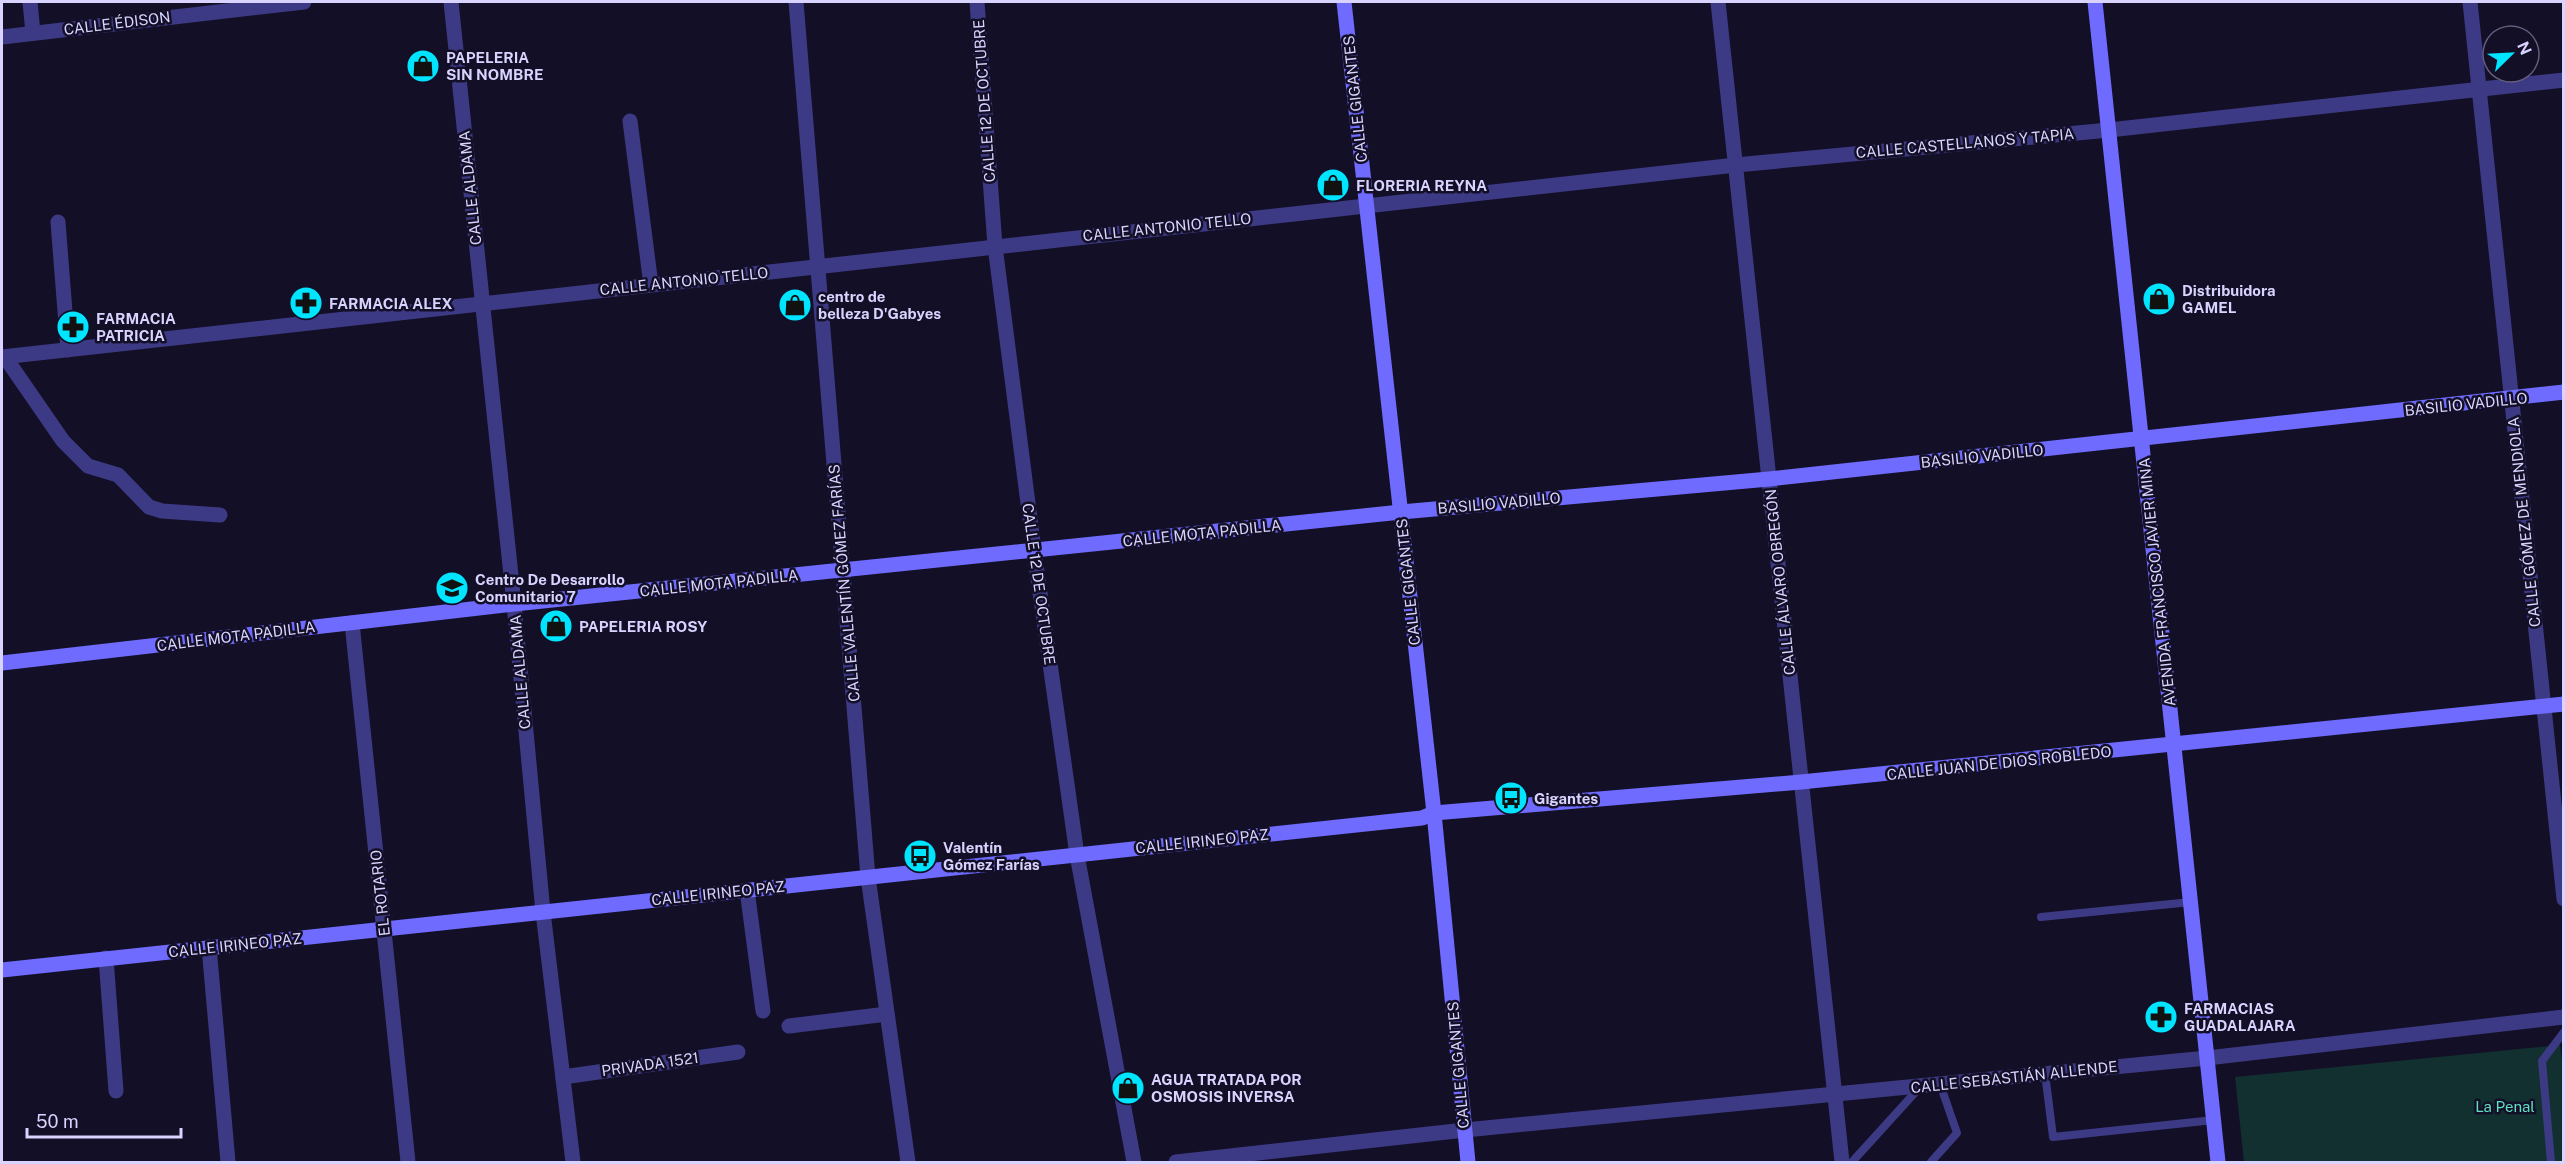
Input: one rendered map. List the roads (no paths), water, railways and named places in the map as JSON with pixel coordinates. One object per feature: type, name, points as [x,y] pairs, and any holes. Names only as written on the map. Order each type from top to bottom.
[{"type":"street","points":[[30,2],[33,33]]},
{"type":"street","name":"CALLE ÉDISON","points":[[2,37],[207,7],[304,2]]},
{"type":"street","name":"CALLE ALDAMA","points":[[451,2],[514,604],[543,912],[573,1162]]},
{"type":"street","name":"CALLE VALENTÍN GÓMEZ FARÍAS","points":[[796,2],[868,877],[908,1162]]},
{"type":"street","name":"CALLE 12 DE OCTUBRE","points":[[977,2],[995,246],[1034,550],[1077,855],[1134,1162]]},
{"type":"street","name":"CALLE GIGANTES","points":[[1344,2],[1434,813],[1468,1162]]},
{"type":"street","name":"CALLE ÁLVARO OBREGÓN","points":[[1718,2],[1842,1162]]},
{"type":"street","name":"AVENIDA FRANCISCO JAVIER MINA","points":[[2095,2],[2218,1162]]},
{"type":"street","name":"CALLE GÓMEZ DE MENDIOLA","points":[[2470,2],[2564,899]]},
{"type":"street","name":"CALLE CASTELLANOS Y TAPIA","points":[[1367,205],[1736,165],[2109,130],[2564,80]]},
{"type":"street","points":[[630,121],[651,285]]},
{"type":"street","name":"CALLE ANTONIO TELLO","points":[[3,357],[1367,205]]},
{"type":"street","points":[[58,222],[68,350]]},
{"type":"street","points":[[3,357],[63,441],[88,466],[118,475],[149,507],[162,511],[220,515]]},
{"type":"street","name":"BASILIO VADILLO","points":[[1401,512],[1769,479],[2564,393]]},
{"type":"street","name":"CALLE MOTA PADILLA","points":[[2,663],[514,604],[1401,512]]},
{"type":"street","name":"EL ROTARIO","points":[[352,623],[408,1162]]},
{"type":"street","name":"CALLE JUAN DE DIOS ROBLEDO","points":[[1434,813],[1801,782],[2564,704]]},
{"type":"street","name":"CALLE IRINEO PAZ","points":[[2,970],[1422,818],[1434,813]]},
{"type":"street","points":[[747,890],[763,1011]]},
{"type":"street","points":[[209,947],[228,1162]]},
{"type":"street","points":[[106,958],[116,1090]]},
{"type":"street","points":[[789,1026],[887,1014]]},
{"type":"street","name":"CALLE SEBASTIÁN ALLENDE","points":[[1176,1162],[1465,1130],[2207,1058],[2564,1017]]},
{"type":"street","name":"PRIVADA 1521","points":[[563,1077],[738,1052]]},
{"type":"lane","points":[[2041,917],[2191,902]]},
{"type":"lane","points":[[2551,1162],[2542,1061],[2564,1032]]},
{"type":"lane","points":[[2045,1073],[2053,1137],[2214,1120]]},
{"type":"lane","points":[[1931,1162],[1957,1134],[1940,1084]]},
{"type":"lane","points":[[1852,1162],[1922,1086]]},
{"type":"place","name":"PAPELERIA SIN NOMBRE","points":[[423,66]]},
{"type":"place","name":"FLORERIA REYNA","points":[[1333,185]]},
{"type":"place","name":"Distribuidora GAMEL","points":[[2159,299]]},
{"type":"place","name":"FARMACIA ALEX","points":[[306,303]]},
{"type":"place","name":"centro de belleza D'Gabyes","points":[[795,305]]},
{"type":"place","name":"FARMACIA PATRICIA","points":[[73,327]]},
{"type":"place","name":"Centro De Desarrollo Comunitario 7","points":[[452,588]]},
{"type":"place","name":"PAPELERIA ROSY","points":[[556,626]]},
{"type":"place","name":"Gigantes","points":[[1511,798]]},
{"type":"place","name":"Valentín Gómez Farías","points":[[920,856]]},
{"type":"place","name":"FARMACIAS GUADALAJARA","points":[[2161,1017]]},
{"type":"place","name":"AGUA TRATADA POR OSMOSIS INVERSA","points":[[1128,1088]]},
{"type":"park label","name":"La Penal","points":[[2505,1106]]}]
